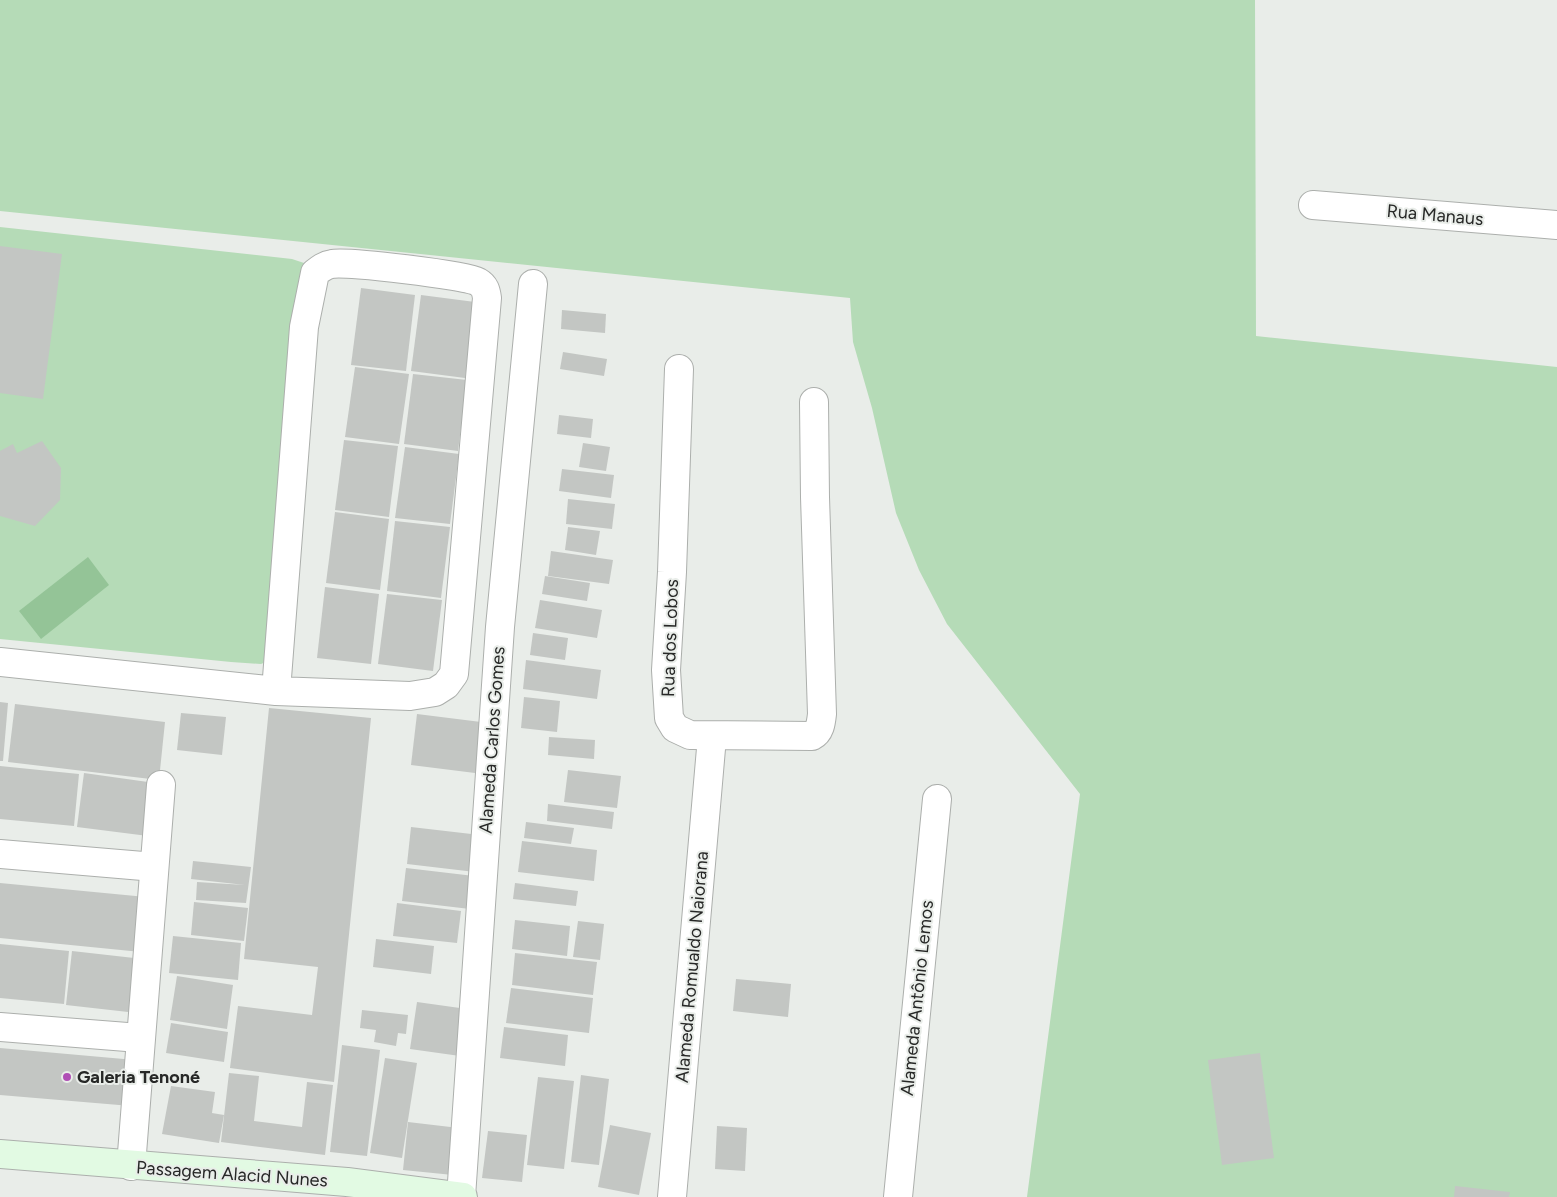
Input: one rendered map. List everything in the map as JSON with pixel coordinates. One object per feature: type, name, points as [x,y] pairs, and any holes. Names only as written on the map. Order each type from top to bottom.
[{"type":"main road","name":"Passagem Alacid Nunes","points":[[0,1154],[131,1166],[346,1190],[462,1197]]},
{"type":"street","name":"Rua Manaus","points":[[1313,205],[1557,225]]},
{"type":"street","points":[[0,662],[276,691],[423,696],[435,692],[446,685],[454,674],[487,298],[484,286],[477,281],[433,273],[341,263],[321,268],[315,273],[304,327],[276,691]]},
{"type":"street","name":"Alameda Carlos Gomes","points":[[462,1197],[500,627],[533,284]]},
{"type":"street","name":"Rua dos Lobos","points":[[679,369],[672,572],[666,670],[668,718],[675,728],[690,735],[712,737],[812,736],[816,734],[820,726],[822,714],[814,402]]},
{"type":"street","name":"Alameda Romualdo Naiorana","points":[[672,1197],[712,737]]},
{"type":"street","points":[[131,1166],[161,785]]},
{"type":"street","name":"Alameda Antônio Lemos","points":[[898,1197],[937,799]]},
{"type":"street","points":[[0,854],[144,866]]},
{"type":"street","points":[[0,1027],[127,1037]]},
{"type":"shaded area","points":[[0,0],[1255,0],[1256,336],[1557,367],[1557,1197],[1027,1197],[1080,794],[947,624],[919,570],[896,513],[872,408],[853,342],[850,298],[0,211]]},
{"type":"shaded area","points":[[0,227],[292,259],[307,264],[273,659],[261,664],[231,662],[0,639]]},
{"type":"shaded area","points":[[88,557],[109,585],[41,639],[19,611]]},
{"type":"building","points":[[0,246],[62,254],[43,399],[0,393]]},
{"type":"building","points":[[361,288],[415,295],[406,371],[351,365]]},
{"type":"building","points":[[421,295],[475,302],[465,378],[411,371]]},
{"type":"building","points":[[562,310],[606,314],[605,333],[561,329]]},
{"type":"building","points":[[563,352],[607,359],[604,376],[560,369]]},
{"type":"building","points":[[355,367],[409,374],[399,444],[345,437]]},
{"type":"building","points":[[413,374],[467,380],[458,451],[404,444]]},
{"type":"building","points":[[559,415],[593,419],[591,438],[557,434]]},
{"type":"building","points":[[344,440],[398,446],[389,517],[335,510]]},
{"type":"building","points":[[42,441],[61,468],[60,500],[35,526],[0,516],[0,451],[13,444],[17,453]]},
{"type":"building","points":[[583,443],[610,447],[606,471],[579,467]]},
{"type":"building","points":[[405,447],[459,454],[450,524],[395,518]]},
{"type":"building","points":[[562,469],[614,475],[611,498],[559,491]]},
{"type":"building","points":[[568,499],[615,504],[612,529],[566,524]]},
{"type":"building","points":[[335,512],[389,519],[380,590],[326,583]]},
{"type":"building","points":[[395,521],[450,527],[441,598],[387,591]]},
{"type":"building","points":[[568,527],[600,531],[596,555],[565,550]]},
{"type":"building","points":[[551,551],[613,560],[609,584],[548,576]]},
{"type":"building","points":[[545,576],[590,583],[587,601],[542,594]]},
{"type":"building","points":[[325,587],[379,594],[371,664],[317,658]]},
{"type":"building","points":[[387,594],[442,600],[433,671],[378,664]]},
{"type":"building","points":[[540,600],[602,610],[597,638],[535,628]]},
{"type":"building","points":[[533,633],[568,638],[565,660],[530,655]]},
{"type":"building","points":[[526,660],[601,670],[597,699],[523,689]]},
{"type":"building","points":[[524,697],[560,701],[557,732],[521,728]]},
{"type":"building","points":[[0,702],[8,703],[3,761],[0,761]]},
{"type":"building","points":[[15,704],[165,722],[159,780],[8,762]]},
{"type":"building","points":[[269,708],[371,718],[334,1082],[230,1068],[238,1006],[312,1015],[318,967],[244,959]]},
{"type":"building","points":[[181,713],[226,717],[222,755],[177,750]]},
{"type":"building","points":[[417,714],[489,723],[483,774],[411,765]]},
{"type":"building","points":[[549,737],[595,740],[594,759],[548,755]]},
{"type":"building","points":[[0,766],[79,774],[74,826],[0,819]]},
{"type":"building","points":[[568,770],[621,776],[617,808],[564,802]]},
{"type":"building","points":[[84,773],[155,783],[148,836],[77,827]]},
{"type":"building","points":[[548,804],[614,812],[612,829],[547,821]]},
{"type":"building","points":[[526,822],[574,828],[571,844],[524,838]]},
{"type":"building","points":[[411,827],[480,835],[475,872],[407,864]]},
{"type":"building","points":[[522,841],[597,850],[594,881],[518,872]]},
{"type":"building","points":[[193,861],[251,867],[246,903],[196,900],[197,882],[245,885],[191,879]]},
{"type":"building","points":[[406,868],[474,876],[470,909],[402,901]]},
{"type":"building","points":[[0,883],[146,897],[141,952],[0,938]]},
{"type":"building","points":[[515,883],[578,891],[576,906],[513,899]]},
{"type":"building","points":[[194,902],[248,908],[244,941],[191,935]]},
{"type":"building","points":[[397,903],[461,911],[457,943],[393,936]]},
{"type":"building","points":[[515,920],[570,926],[567,956],[512,949]]},
{"type":"building","points":[[578,921],[604,924],[600,960],[573,957]]},
{"type":"building","points":[[173,936],[241,943],[238,980],[169,973]]},
{"type":"building","points":[[376,939],[434,946],[431,974],[373,967]]},
{"type":"building","points":[[0,944],[69,951],[64,1004],[0,998]]},
{"type":"building","points":[[72,951],[143,959],[137,1013],[66,1005]]},
{"type":"building","points":[[515,953],[597,962],[593,995],[512,985]]},
{"type":"building","points":[[177,976],[233,985],[227,1029],[170,1020]]},
{"type":"building","points":[[736,979],[791,984],[788,1017],[733,1011]]},
{"type":"building","points":[[511,988],[593,998],[589,1033],[506,1023]]},
{"type":"building","points":[[417,1002],[467,1009],[460,1056],[410,1049]]},
{"type":"building","points":[[362,1010],[408,1015],[406,1034],[398,1033],[396,1046],[374,1042],[376,1030],[360,1028]]},
{"type":"building","points":[[171,1023],[228,1032],[224,1062],[166,1053]]},
{"type":"building","points":[[504,1027],[568,1035],[565,1066],[500,1058]]},
{"type":"building","points":[[342,1045],[380,1050],[367,1156],[330,1152]]},
{"type":"building","name":"Galeria Tenoné","points":[[0,1048],[135,1060],[131,1106],[0,1095]]},
{"type":"building","points":[[1260,1053],[1274,1158],[1222,1165],[1208,1060]]},
{"type":"building","points":[[385,1058],[417,1063],[402,1158],[370,1153]]},
{"type":"building","points":[[229,1073],[259,1076],[254,1121],[302,1127],[307,1082],[333,1085],[325,1155],[221,1142]]},
{"type":"building","points":[[581,1075],[609,1079],[599,1165],[571,1162]]},
{"type":"building","points":[[538,1077],[574,1081],[564,1169],[527,1165]]},
{"type":"building","points":[[171,1086],[215,1092],[212,1113],[224,1115],[219,1143],[162,1134]]},
{"type":"building","points":[[408,1122],[459,1128],[453,1175],[403,1170]]},
{"type":"building","points":[[610,1125],[651,1133],[639,1195],[598,1187]]},
{"type":"building","points":[[717,1126],[747,1128],[745,1171],[715,1169]]},
{"type":"building","points":[[488,1131],[527,1135],[522,1182],[482,1178]]},
{"type":"building","points":[[1455,1186],[1510,1192],[1509,1197],[1454,1197]]},
{"type":"place","name":"Galeria Tenoné","points":[[67,1077]]}]
